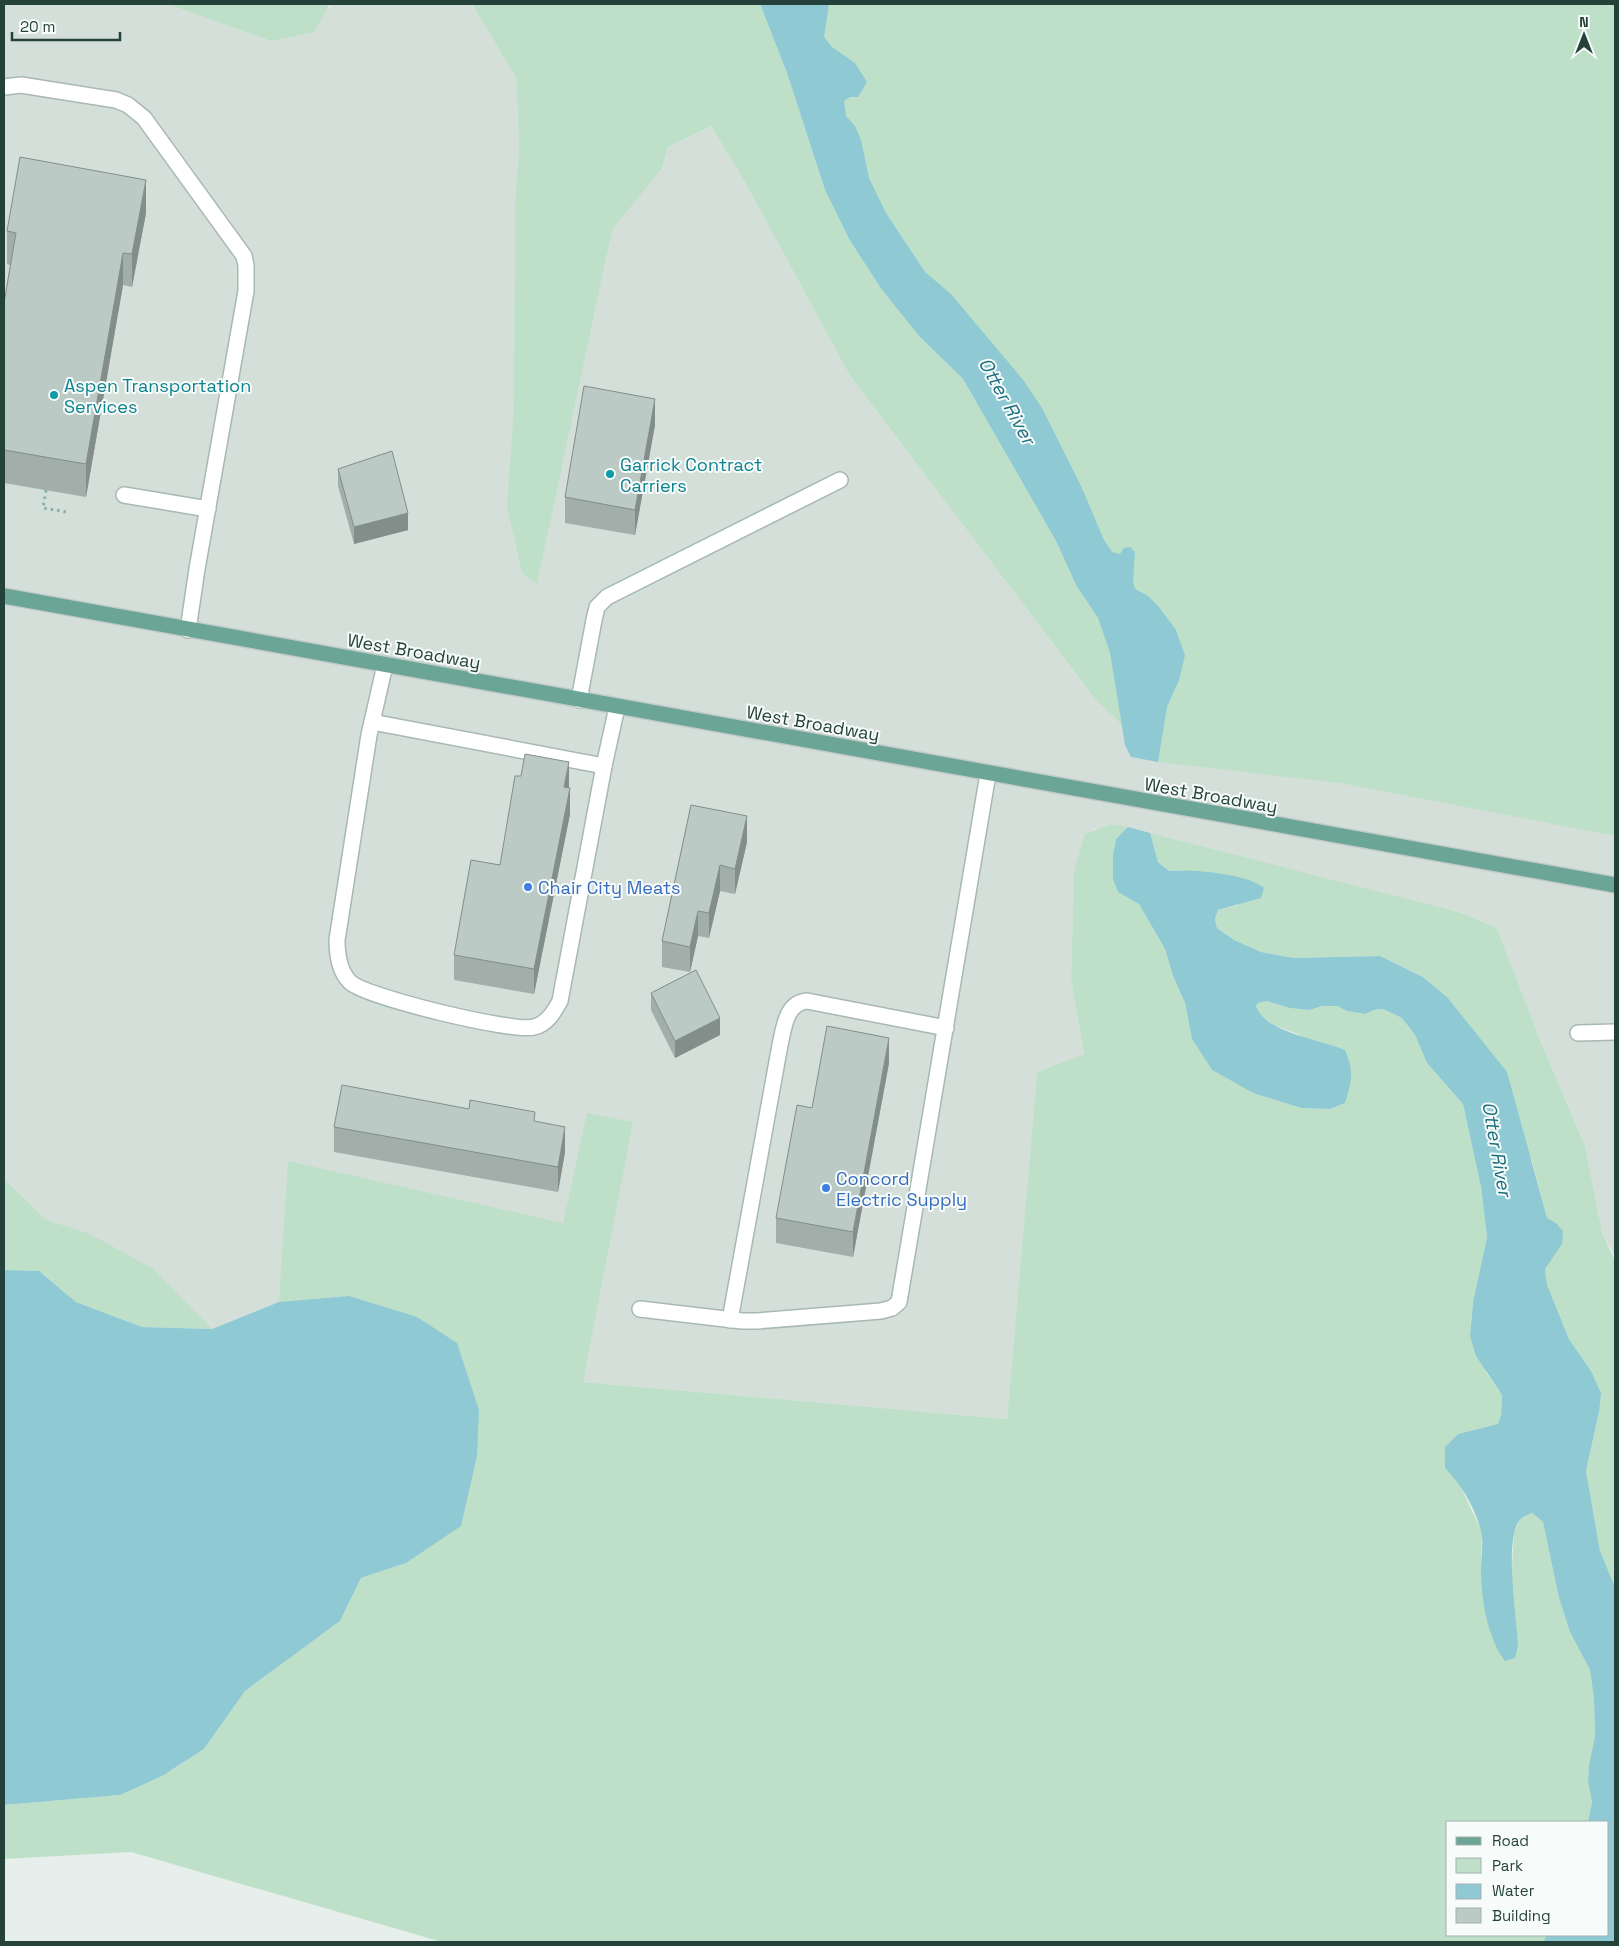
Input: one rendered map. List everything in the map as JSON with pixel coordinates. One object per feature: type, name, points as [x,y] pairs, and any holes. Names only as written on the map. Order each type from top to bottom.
[{"type":"main road","name":"West Broadway","points":[[4,596],[1615,885]]},
{"type":"lane","points":[[4,87],[21,85],[116,100],[128,105],[144,118],[244,256],[246,291],[188,630]]},
{"type":"lane","points":[[580,700],[597,607],[607,597],[840,480]]},
{"type":"lane","points":[[124,494],[208,510]]},
{"type":"lane","points":[[385,665],[372,722],[336,940],[338,961],[350,983],[387,999],[514,1029],[534,1028],[551,1017],[560,1001],[616,707]]},
{"type":"lane","points":[[372,722],[604,766]]},
{"type":"lane","points":[[640,1309],[730,1320],[756,1321],[881,1311],[892,1308],[899,1302],[988,774]]},
{"type":"lane","points":[[730,1320],[780,1045],[786,1020],[793,1006],[798,1002],[807,1001],[946,1028]]},
{"type":"lane","points":[[1578,1033],[1615,1032]]},
{"type":"path","points":[[46,490],[43,508],[67,512]]},
{"type":"shaded area","points":[[4,4],[167,4],[271,41],[330,7],[330,4],[472,4],[516,78],[519,147],[515,201],[662,168],[668,147],[711,126],[746,184],[850,376],[1095,699],[1122,725],[1615,836],[1615,1257],[1602,1232],[1585,1146],[1541,1042],[1497,928],[1462,913],[1095,829],[1074,872],[1071,980],[1084,1054],[1037,1072],[1007,1419],[583,1382],[279,1302],[212,1329],[39,1271],[4,1270]]},
{"type":"green space","points":[[167,4],[330,4],[314,32],[271,41]]},
{"type":"green space","points":[[472,4],[760,4],[787,73],[825,190],[849,239],[882,290],[919,336],[963,379],[1056,541],[1076,585],[1098,618],[1110,653],[1122,725],[1095,699],[850,376],[746,184],[711,126],[668,147],[662,168],[612,230],[537,584],[522,573],[507,506],[514,407],[515,201],[519,147],[516,78]]},
{"type":"green space","points":[[788,4],[1615,4],[1615,836],[1340,783],[1158,762],[1161,742],[1132,629],[884,260]]},
{"type":"green space","points":[[1112,824],[1128,827],[1116,839],[1113,855],[1113,881],[1118,892],[1139,904],[1165,949],[1173,976],[1185,1003],[1192,1039],[1212,1070],[1253,1093],[1301,1108],[1330,1109],[1345,1103],[1300,1035],[1274,1025],[1258,1013],[1256,1006],[1258,1003],[1267,1001],[1289,1008],[1310,1010],[1322,1006],[1337,1006],[1347,1011],[1365,1014],[1383,1009],[1402,1018],[1415,1035],[1427,1063],[1463,1104],[1481,1187],[1487,1237],[1473,1302],[1470,1336],[1487,1374],[1502,1395],[1501,1415],[1498,1424],[1458,1434],[1445,1447],[1445,1468],[1458,1481],[1482,1532],[1481,1571],[1492,1638],[1512,1567],[1514,1532],[1520,1519],[1532,1513],[1543,1522],[1559,1598],[1570,1632],[1590,1670],[1594,1699],[1595,1736],[1589,1765],[1588,1781],[1592,1802],[1588,1821],[1446,1821],[1446,1936],[1546,1936],[1543,1942],[442,1942],[131,1852],[4,1859],[4,1805],[120,1795],[171,1771],[204,1749],[245,1691],[340,1621],[361,1578],[406,1563],[349,1296],[279,1302],[288,1161],[563,1223],[587,1113],[633,1122],[583,1382],[1007,1419],[1037,1072],[1084,1054],[1071,980],[1074,872],[1085,834]]},
{"type":"green space","points":[[1150,833],[1462,913],[1497,928],[1541,1042],[1585,1146],[1602,1232],[1615,1261],[1615,1587],[1600,1551],[1586,1471],[1599,1412],[1591,1371],[1569,1339],[1547,1286],[1545,1269],[1552,1256],[1556,1223],[1547,1219],[1532,1161],[1471,1027],[1448,998],[1423,977],[1380,956],[1294,958],[1261,952],[1234,940],[1217,928],[1215,919],[1218,910],[1239,905],[1180,870],[1169,871],[1158,862]]},
{"type":"green space","points":[[4,1179],[46,1220],[88,1233],[152,1268],[212,1329],[142,1327],[76,1302],[39,1271],[4,1270]]},
{"type":"water","name":"Otter River","points":[[760,4],[829,4],[824,37],[832,47],[855,63],[867,82],[858,97],[850,97],[844,101],[846,116],[855,126],[861,140],[869,178],[886,213],[925,272],[951,294],[1024,381],[1042,408],[1081,486],[1104,540],[1112,552],[1120,554],[1124,548],[1130,547],[1135,552],[1133,581],[1135,589],[1148,596],[1159,607],[1176,630],[1185,655],[1179,680],[1167,707],[1158,762],[1131,757],[1125,745],[1110,653],[1098,618],[1076,585],[1056,541],[963,379],[919,336],[882,290],[849,239],[825,190],[787,73]]},
{"type":"water","name":"Otter River","points":[[1128,827],[1150,833],[1158,862],[1169,871],[1205,872],[1233,876],[1246,879],[1264,888],[1261,898],[1218,910],[1215,919],[1217,928],[1234,940],[1261,952],[1294,958],[1380,956],[1423,977],[1448,998],[1507,1072],[1547,1218],[1556,1223],[1563,1231],[1562,1244],[1545,1269],[1547,1285],[1569,1339],[1591,1371],[1601,1393],[1599,1412],[1586,1471],[1600,1551],[1615,1587],[1615,1942],[1543,1942],[1546,1936],[1609,1936],[1609,1821],[1588,1821],[1592,1802],[1588,1781],[1589,1765],[1595,1736],[1594,1699],[1590,1670],[1570,1632],[1559,1598],[1543,1522],[1532,1513],[1519,1521],[1515,1531],[1512,1545],[1512,1581],[1518,1646],[1515,1658],[1505,1661],[1494,1641],[1486,1617],[1482,1593],[1481,1531],[1471,1505],[1462,1489],[1445,1468],[1445,1447],[1458,1434],[1498,1424],[1501,1415],[1502,1395],[1476,1356],[1470,1336],[1473,1302],[1487,1237],[1481,1187],[1463,1104],[1427,1063],[1415,1035],[1402,1018],[1383,1009],[1365,1014],[1347,1011],[1337,1006],[1322,1006],[1310,1010],[1289,1008],[1267,1001],[1258,1003],[1256,1006],[1261,1015],[1282,1029],[1345,1050],[1351,1070],[1349,1088],[1345,1103],[1330,1109],[1301,1108],[1253,1093],[1212,1070],[1192,1039],[1185,1003],[1173,976],[1165,949],[1139,904],[1118,892],[1113,880],[1113,855],[1116,839]]},
{"type":"water","points":[[4,1270],[39,1271],[76,1302],[142,1327],[212,1329],[279,1302],[349,1296],[417,1317],[457,1343],[479,1410],[477,1456],[461,1526],[406,1563],[361,1578],[340,1621],[245,1691],[204,1749],[164,1775],[120,1795],[4,1805]]},
{"type":"building","name":"Aspen Transportation Services","points":[[20,157],[146,180],[132,254],[123,253],[86,464],[4,450],[4,303],[16,233],[7,231]]},
{"type":"building","name":"Garrick Contract Carriers","points":[[584,386],[655,399],[635,510],[565,497]]},
{"type":"building","points":[[392,451],[408,513],[354,527],[338,469]]},
{"type":"building","name":"Chair City Meats","points":[[525,754],[569,762],[564,787],[570,788],[534,969],[454,955],[471,860],[500,865],[515,776],[521,776]]},
{"type":"building","points":[[691,805],[747,816],[735,869],[720,865],[709,913],[698,911],[690,947],[662,941]]},
{"type":"building","points":[[696,970],[720,1018],[675,1041],[651,993]]},
{"type":"building","name":"Concord Electric Supply","points":[[827,1026],[889,1038],[853,1232],[776,1218],[797,1105],[812,1108]]},
{"type":"building","points":[[342,1085],[469,1109],[470,1100],[535,1112],[534,1121],[565,1127],[558,1167],[334,1127]]},
{"type":"place","name":"Aspen Transportation Services","points":[[54,395]]},
{"type":"place","name":"Garrick Contract Carriers","points":[[610,474]]},
{"type":"place","name":"Chair City Meats","points":[[528,887]]},
{"type":"place","name":"Concord Electric Supply","points":[[826,1188]]}]
